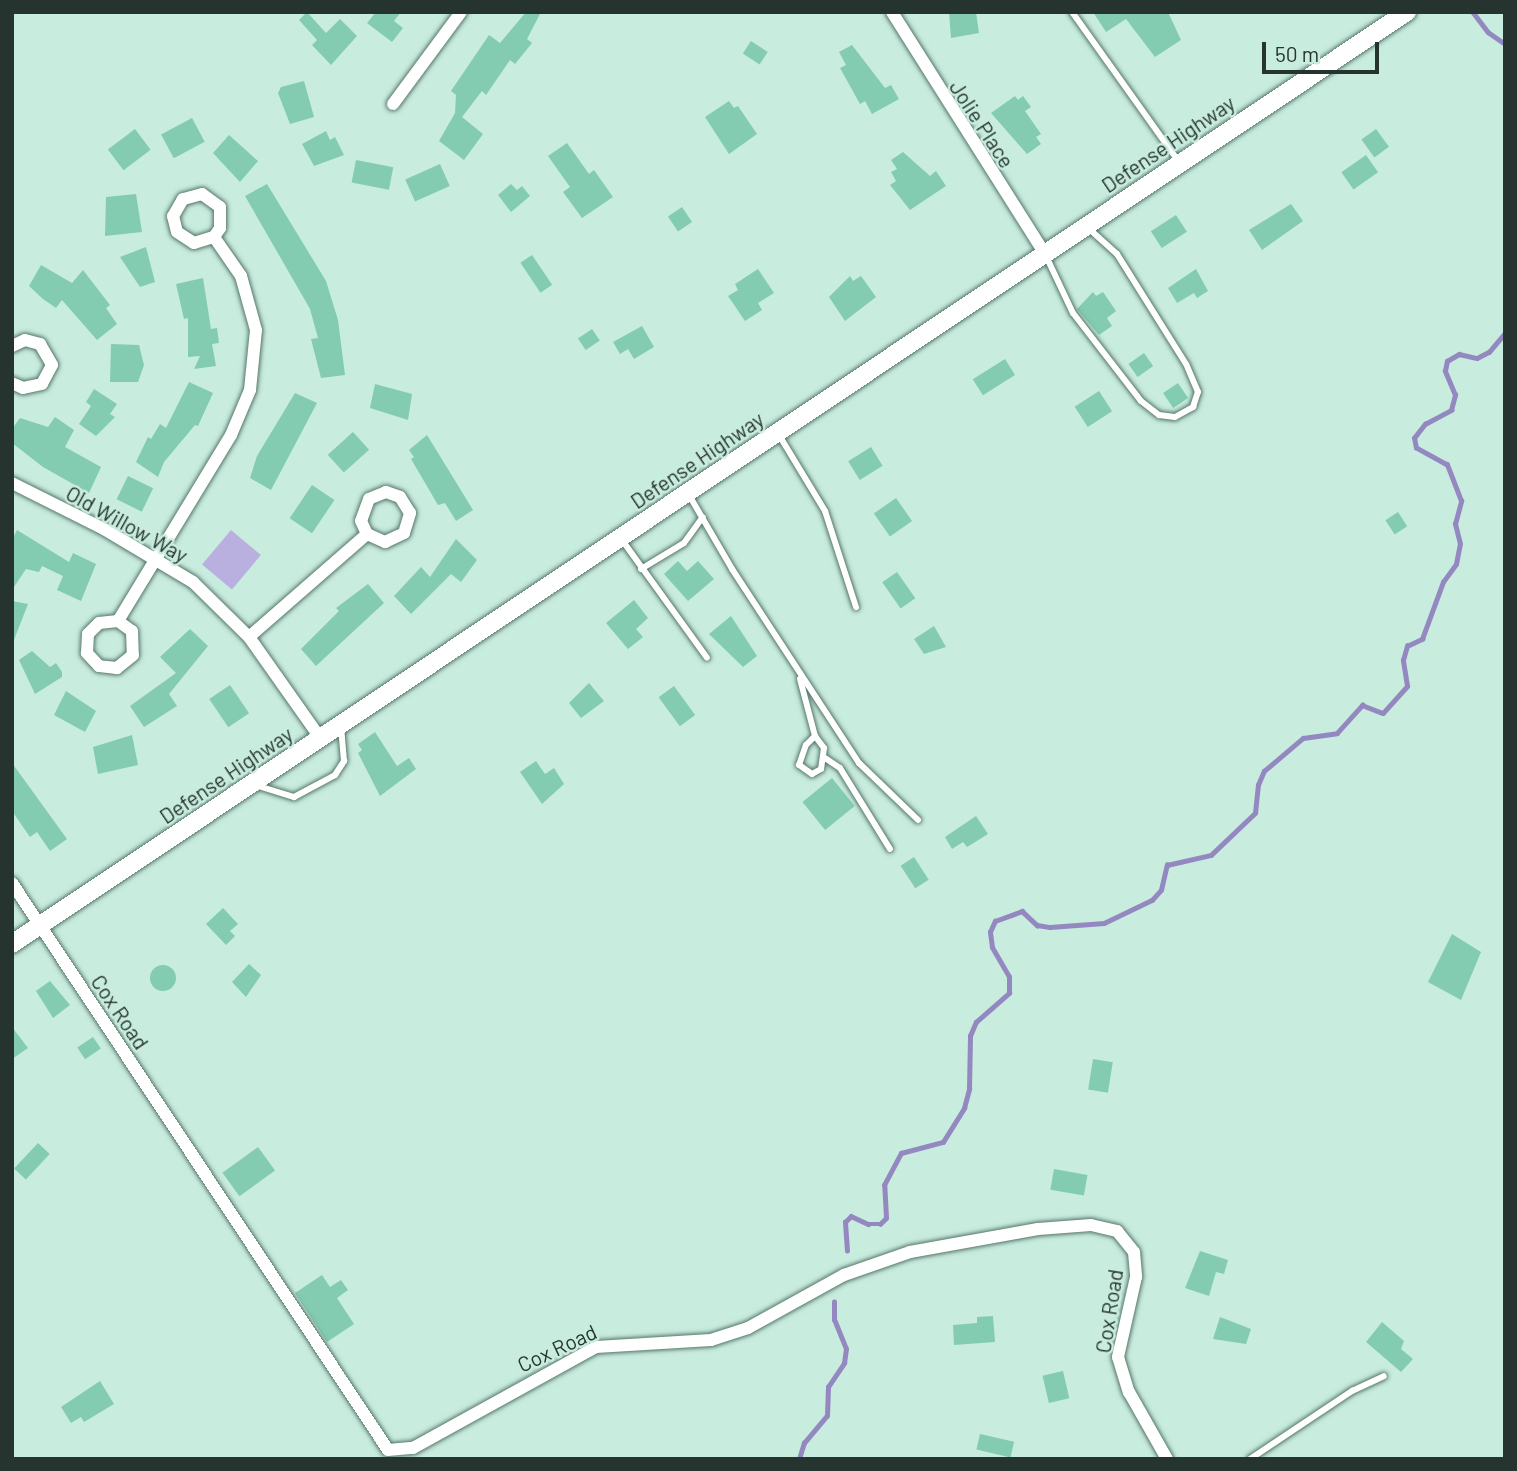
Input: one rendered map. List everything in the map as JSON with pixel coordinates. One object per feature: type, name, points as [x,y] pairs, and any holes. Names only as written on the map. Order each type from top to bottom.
[{"type":"main road","name":"Defense Highway","points":[[12,944],[1407,12]]},
{"type":"street","points":[[393,104],[461,12]]},
{"type":"street","name":"Jolie Place","points":[[892,12],[1045,254]]},
{"type":"street","points":[[201,194],[215,201],[222,216],[214,237],[194,243],[177,232],[173,216],[183,199],[201,194]]},
{"type":"street","points":[[118,621],[242,413],[256,359],[250,301],[241,276],[214,237]]},
{"type":"street","points":[[12,346],[25,340],[40,344],[52,365],[42,384],[23,388],[12,383]]},
{"type":"street","name":"Old Willow Way","points":[[12,483],[155,557],[193,582],[249,637],[321,739]]},
{"type":"street","points":[[386,492],[400,497],[410,513],[404,533],[385,542],[367,534],[362,512],[369,499],[386,492]]},
{"type":"street","points":[[249,637],[367,534]]},
{"type":"street","points":[[118,621],[132,631],[133,655],[117,668],[99,666],[87,653],[88,634],[99,622],[118,621]]},
{"type":"street","points":[[12,883],[40,926]]},
{"type":"street","name":"Cox Road","points":[[40,926],[388,1450],[413,1448],[596,1347],[711,1340],[748,1328],[844,1275],[910,1252],[1038,1229],[1091,1225],[1117,1231],[1134,1252],[1136,1278],[1118,1357],[1126,1385],[1167,1459]]},
{"type":"lane","points":[[1072,12],[1180,163]]},
{"type":"lane","points":[[1045,254],[1073,313],[1141,401],[1159,415],[1175,417],[1193,407],[1198,392],[1186,365],[1117,254],[1087,226]]},
{"type":"lane","points":[[778,433],[825,511],[856,607]]},
{"type":"lane","points":[[688,493],[797,670],[859,763],[918,820]]},
{"type":"lane","points":[[641,569],[684,543],[703,517]]},
{"type":"lane","points":[[621,538],[707,658]]},
{"type":"lane","points":[[797,670],[815,736],[825,758],[840,768],[890,849]]},
{"type":"lane","points":[[254,784],[295,797],[335,775],[344,761],[341,726]]},
{"type":"lane","points":[[815,736],[806,745],[799,765],[812,774],[821,769],[825,758]]},
{"type":"lane","points":[[1250,1459],[1352,1391],[1384,1376]]},
{"type":"shaded area","points":[[231,530],[261,555],[232,590],[202,564]]},
{"type":"building","points":[[307,12],[326,33],[340,19],[357,36],[331,65],[312,45],[317,40],[299,20]]},
{"type":"building","points":[[376,12],[401,12],[394,21],[403,28],[392,42],[367,23]]},
{"type":"building","points":[[526,12],[541,12],[527,39],[532,43],[515,64],[510,60],[486,95],[482,91],[462,117],[483,134],[464,160],[439,141],[455,113],[456,95],[451,91],[489,35],[500,43]]},
{"type":"building","points":[[949,12],[976,12],[979,33],[951,38]]},
{"type":"building","points":[[1093,12],[1168,12],[1181,40],[1155,57],[1126,19],[1106,32]]},
{"type":"building","points":[[751,41],[768,52],[760,64],[743,54]]},
{"type":"building","points":[[852,45],[885,88],[891,85],[899,99],[872,114],[865,101],[860,104],[840,68],[846,65],[839,52]]},
{"type":"building","points":[[304,81],[314,117],[290,124],[278,93],[281,87]]},
{"type":"building","points":[[1015,96],[1018,100],[1023,96],[1031,107],[1025,111],[1041,134],[1036,137],[1041,144],[1027,154],[991,113]]},
{"type":"building","points":[[729,101],[734,108],[738,106],[757,134],[729,154],[705,117]]},
{"type":"building","points":[[192,118],[205,142],[174,158],[161,134]]},
{"type":"building","points":[[135,129],[151,150],[123,170],[108,149]]},
{"type":"building","points":[[1376,129],[1389,147],[1374,157],[1361,140]]},
{"type":"building","points":[[326,131],[330,140],[335,137],[344,155],[314,166],[302,144]]},
{"type":"building","points":[[229,135],[258,161],[240,182],[213,153]]},
{"type":"building","points":[[567,143],[589,174],[594,170],[613,197],[582,218],[563,192],[570,187],[548,156]]},
{"type":"building","points":[[903,152],[930,176],[936,171],[946,186],[910,210],[890,185],[896,181],[891,172],[897,169],[891,160]]},
{"type":"building","points":[[1366,155],[1378,172],[1353,189],[1341,172]]},
{"type":"building","points":[[356,160],[393,167],[389,190],[352,183]]},
{"type":"building","points":[[440,164],[450,186],[415,201],[405,179]]},
{"type":"building","points":[[267,184],[326,281],[338,320],[345,375],[321,378],[311,339],[318,338],[310,309],[245,196]]},
{"type":"building","points":[[511,184],[517,190],[522,186],[530,196],[511,212],[498,195]]},
{"type":"building","points":[[136,194],[142,232],[105,236],[106,197]]},
{"type":"building","points":[[1291,204],[1303,221],[1262,250],[1249,230]]},
{"type":"building","points":[[682,207],[692,222],[678,231],[668,217]]},
{"type":"building","points":[[1176,215],[1187,232],[1162,248],[1151,231]]},
{"type":"building","points":[[146,247],[155,282],[140,287],[120,257]]},
{"type":"building","points":[[532,255],[552,285],[541,293],[520,263]]},
{"type":"building","points":[[41,265],[72,283],[83,270],[110,305],[106,308],[117,324],[97,340],[62,300],[56,308],[43,299],[29,286]]},
{"type":"building","points":[[758,269],[774,293],[758,303],[762,310],[745,321],[728,296],[738,290],[735,284]]},
{"type":"building","points":[[1196,269],[1208,291],[1197,298],[1194,293],[1177,303],[1168,288]]},
{"type":"building","points":[[850,276],[853,281],[861,276],[876,297],[845,321],[829,297]]},
{"type":"building","points":[[203,278],[211,329],[217,328],[219,343],[212,344],[216,366],[194,369],[200,356],[188,357],[188,318],[184,319],[176,284]]},
{"type":"building","points":[[1093,292],[1096,296],[1103,292],[1116,311],[1107,318],[1112,326],[1099,335],[1077,309]]},
{"type":"building","points":[[642,326],[654,347],[634,359],[628,349],[620,354],[613,342]]},
{"type":"building","points":[[592,329],[600,341],[586,350],[578,339]]},
{"type":"building","points":[[111,344],[139,345],[144,365],[138,382],[110,382]]},
{"type":"building","points":[[1144,353],[1153,366],[1138,377],[1128,364]]},
{"type":"building","points":[[1005,359],[1015,375],[983,395],[973,379]]},
{"type":"building","points":[[189,382],[213,393],[198,426],[195,425],[164,462],[158,477],[136,462],[148,437],[151,439],[160,424],[166,428]]},
{"type":"building","points":[[1178,383],[1188,398],[1173,408],[1163,393]]},
{"type":"building","points":[[375,384],[412,394],[408,420],[370,408]]},
{"type":"building","points":[[94,389],[117,404],[110,414],[115,417],[96,436],[79,424],[91,406],[86,402]]},
{"type":"building","points":[[1099,391],[1112,411],[1088,427],[1075,407]]},
{"type":"building","points":[[295,393],[317,403],[271,490],[250,478],[257,456]]},
{"type":"building","points":[[55,417],[74,430],[65,447],[101,467],[89,493],[43,467],[12,443],[12,429],[20,418],[48,427]]},
{"type":"building","points":[[353,432],[369,450],[344,473],[328,455]]},
{"type":"building","points":[[427,435],[473,510],[456,521],[445,503],[438,505],[411,459],[414,457],[409,450]]},
{"type":"building","points":[[871,447],[883,466],[860,480],[848,461]]},
{"type":"building","points":[[128,476],[153,488],[142,512],[117,499]]},
{"type":"building","points":[[312,485],[334,500],[312,533],[290,518]]},
{"type":"building","points":[[896,498],[912,521],[890,536],[874,513]]},
{"type":"building","points":[[1398,512],[1407,526],[1395,534],[1385,520]]},
{"type":"building","points":[[17,530],[69,562],[73,553],[96,564],[81,601],[57,590],[63,576],[42,566],[39,572],[26,569],[12,590],[12,540]]},
{"type":"building","points":[[456,539],[477,560],[461,582],[451,574],[411,614],[394,596],[421,567],[430,577]]},
{"type":"building","points":[[678,561],[687,571],[698,561],[714,579],[688,601],[664,574]]},
{"type":"building","points":[[897,572],[915,598],[901,609],[882,582]]},
{"type":"building","points":[[368,584],[384,603],[316,666],[301,649],[339,611],[336,608]]},
{"type":"building","points":[[634,600],[648,618],[636,629],[643,637],[628,649],[606,623]]},
{"type":"building","points":[[12,601],[28,604],[12,645]]},
{"type":"building","points":[[731,616],[757,656],[743,667],[709,634]]},
{"type":"building","points":[[934,626],[946,647],[924,654],[914,639]]},
{"type":"building","points":[[190,629],[208,646],[169,694],[177,706],[144,727],[130,706],[176,673],[160,657]]},
{"type":"building","points":[[32,651],[50,667],[56,663],[62,672],[62,677],[35,694],[19,660]]},
{"type":"building","points":[[589,683],[604,701],[581,718],[569,703]]},
{"type":"building","points":[[230,685],[249,713],[228,727],[209,699]]},
{"type":"building","points":[[674,686],[695,715],[680,726],[659,697]]},
{"type":"building","points":[[66,691],[96,711],[85,732],[54,715]]},
{"type":"building","points":[[375,732],[397,766],[409,758],[416,769],[380,796],[358,753],[362,750],[358,744]]},
{"type":"building","points":[[132,735],[138,765],[98,774],[93,747]]},
{"type":"building","points":[[536,761],[545,774],[554,768],[564,784],[542,804],[520,772]]},
{"type":"building","points":[[12,763],[67,839],[50,851],[37,832],[30,837],[12,811]]},
{"type":"building","points":[[832,778],[855,806],[825,830],[802,802]]},
{"type":"building","points":[[976,816],[988,834],[967,847],[963,842],[952,849],[945,837]]},
{"type":"building","points":[[914,857],[929,880],[915,888],[901,866]]},
{"type":"building","points":[[223,908],[238,924],[230,931],[235,936],[226,945],[206,924]]},
{"type":"building","points":[[1452,934],[1481,952],[1461,1000],[1428,982]]},
{"type":"building","points":[[249,964],[261,975],[246,997],[232,982]]},
{"type":"building","points":[[163,965],[172,969],[176,978],[172,987],[163,991],[154,987],[150,978],[154,969]]},
{"type":"building","points":[[50,981],[70,1005],[53,1018],[36,991]]},
{"type":"building","points":[[12,1027],[28,1048],[12,1059]]},
{"type":"building","points":[[93,1037],[101,1049],[85,1059],[77,1048]]},
{"type":"building","points":[[1093,1059],[1113,1062],[1108,1093],[1088,1090]]},
{"type":"building","points":[[38,1143],[50,1154],[26,1180],[14,1169]]},
{"type":"building","points":[[258,1147],[275,1170],[239,1196],[222,1173]]},
{"type":"building","points":[[1054,1169],[1087,1175],[1084,1196],[1050,1190]]},
{"type":"building","points":[[1200,1251],[1228,1260],[1224,1274],[1216,1272],[1209,1296],[1185,1288]]},
{"type":"building","points":[[322,1275],[330,1287],[341,1280],[348,1290],[337,1298],[354,1324],[327,1342],[295,1293]]},
{"type":"building","points":[[993,1316],[995,1342],[954,1345],[953,1325],[977,1323],[977,1317]]},
{"type":"building","points":[[1220,1317],[1251,1329],[1246,1344],[1213,1339]]},
{"type":"building","points":[[1382,1322],[1404,1341],[1401,1349],[1413,1359],[1401,1372],[1366,1342]]},
{"type":"building","points":[[1063,1371],[1069,1398],[1049,1403],[1043,1376]]},
{"type":"building","points":[[100,1381],[114,1404],[84,1422],[81,1417],[71,1423],[61,1407]]},
{"type":"building","points":[[980,1434],[1014,1442],[1011,1457],[976,1450]]},
{"type":"waterway","points":[[1473,12],[1488,32],[1505,44]]},
{"type":"waterway","points":[[847,1251],[845,1222],[851,1216],[868,1224],[880,1224],[886,1218],[884,1185],[901,1153],[943,1142],[964,1108],[969,1089],[970,1036],[976,1022],[1009,993],[1009,977],[992,947],[990,932],[995,921],[1022,911],[1037,925],[1050,927],[1104,923],[1152,900],[1161,890],[1167,865],[1211,855],[1255,813],[1258,785],[1264,771],[1303,738],[1337,733],[1362,705],[1383,713],[1407,686],[1403,660],[1407,646],[1422,639],[1443,582],[1456,564],[1460,544],[1455,524],[1461,501],[1447,465],[1416,448],[1414,438],[1425,424],[1451,410],[1455,395],[1445,371],[1447,361],[1459,354],[1477,358],[1489,352],[1505,333]]},
{"type":"waterway","points":[[799,1459],[804,1443],[827,1416],[828,1387],[844,1363],[846,1349],[834,1320],[834,1302]]}]
